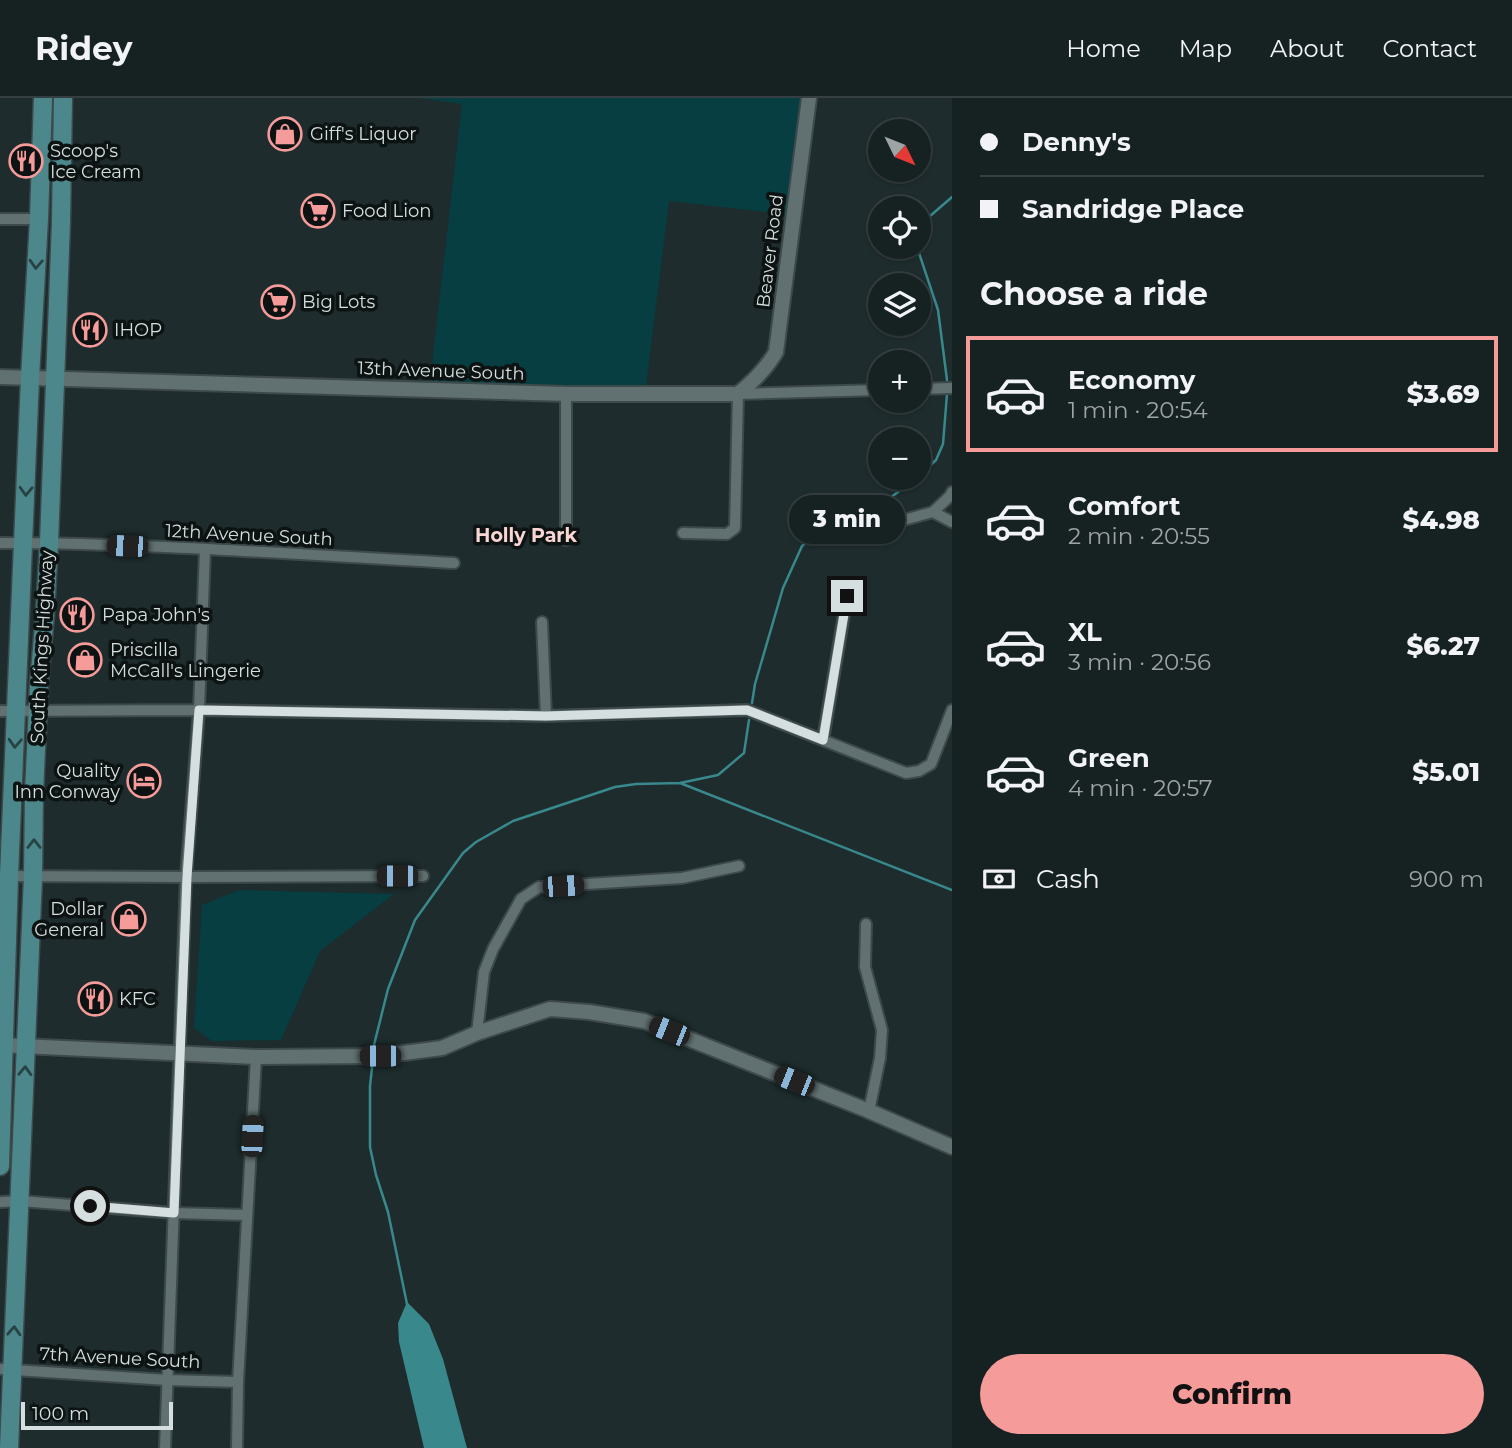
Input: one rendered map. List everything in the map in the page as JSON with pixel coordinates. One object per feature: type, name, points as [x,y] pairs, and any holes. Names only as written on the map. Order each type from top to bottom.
[{"type":"main road","name":"South Kings Highway","points":[[0,1166],[8,711],[24,543],[43,98]]},
{"type":"main road","name":"South Kings Highway","points":[[9,1448],[6,1369],[20,1201],[34,793],[49,543],[63,98]]},
{"type":"street","name":"Beaver Road","points":[[738,394],[756,380],[776,352],[809,98]]},
{"type":"street","points":[[0,219],[39,219]]},
{"type":"street","name":"13th Avenue South","points":[[0,377],[566,394],[868,390]]},
{"type":"street","points":[[931,389],[952,388]]},
{"type":"street","points":[[566,394],[566,540]]},
{"type":"street","points":[[683,533],[727,534],[735,528],[738,394]]},
{"type":"street","points":[[880,539],[889,524],[933,512],[952,492]]},
{"type":"street","points":[[933,512],[952,522]]},
{"type":"street","name":"12th Avenue South","points":[[0,543],[49,543],[454,563]]},
{"type":"street","points":[[165,1448],[187,877],[199,710],[205,550]]},
{"type":"street","points":[[823,740],[847,596]]},
{"type":"street","points":[[542,622],[546,716]]},
{"type":"street","points":[[8,711],[199,710],[546,716],[747,710],[906,773],[931,765],[951,714]]},
{"type":"street","points":[[477,1033],[484,972],[493,949],[521,899],[539,887],[682,878],[739,866]]},
{"type":"street","points":[[5,876],[423,876]]},
{"type":"street","points":[[866,924],[865,967],[882,1030],[880,1058],[869,1111]]},
{"type":"street","points":[[2,1045],[256,1057],[380,1056],[442,1048],[477,1033],[550,1009],[589,1012],[644,1021],[952,1147]]},
{"type":"street","points":[[237,1448],[238,1382],[256,1057]]},
{"type":"street","points":[[0,1202],[247,1215]]},
{"type":"street","name":"7th Avenue South","points":[[6,1369],[238,1382]]},
{"type":"shaded area","points":[[419,98],[810,98],[794,215],[669,201],[645,394],[429,390],[462,104]]},
{"type":"shaded area","points":[[239,890],[394,894],[320,951],[281,1040],[212,1041],[194,1028],[202,905]]},
{"type":"shaded area","points":[[407,1302],[429,1324],[443,1359],[467,1448],[424,1448],[399,1342],[398,1323]]},
{"type":"waterway","points":[[931,215],[952,197]]},
{"type":"waterway","points":[[921,259],[938,310],[947,380]]},
{"type":"waterway","points":[[931,465],[943,444],[947,394]]},
{"type":"waterway","points":[[752,703],[783,588],[802,546],[827,526],[879,506],[901,490]]},
{"type":"waterway","points":[[373,1049],[388,989],[415,920],[463,853],[476,842],[513,821],[615,787],[680,783],[718,775],[744,753],[749,720]]},
{"type":"waterway","points":[[680,783],[952,890]]},
{"type":"waterway","points":[[373,1059],[370,1147],[388,1212],[407,1304]]},
{"type":"place","name":"Giff's Liquor","points":[[285,134]]},
{"type":"place","name":"Scoop's Ice Cream","points":[[26,161]]},
{"type":"place","name":"Food Lion","points":[[318,211]]},
{"type":"place","name":"Big Lots","points":[[278,302]]},
{"type":"place","name":"IHOP","points":[[90,330]]},
{"type":"place","name":"Papa John's","points":[[77,615]]},
{"type":"place","name":"Priscilla McCall's Lingerie","points":[[85,660]]},
{"type":"place","name":"Quality Inn Conway","points":[[144,781]]},
{"type":"place","name":"Dollar General","points":[[129,919]]},
{"type":"place","name":"KFC","points":[[95,999]]},
{"type":"district","name":"Holly Park","points":[[526,535]]},
{"type":"route","points":[[90,1206],[174,1213],[187,877],[199,710],[546,716],[747,710],[823,740],[847,596]]}]
